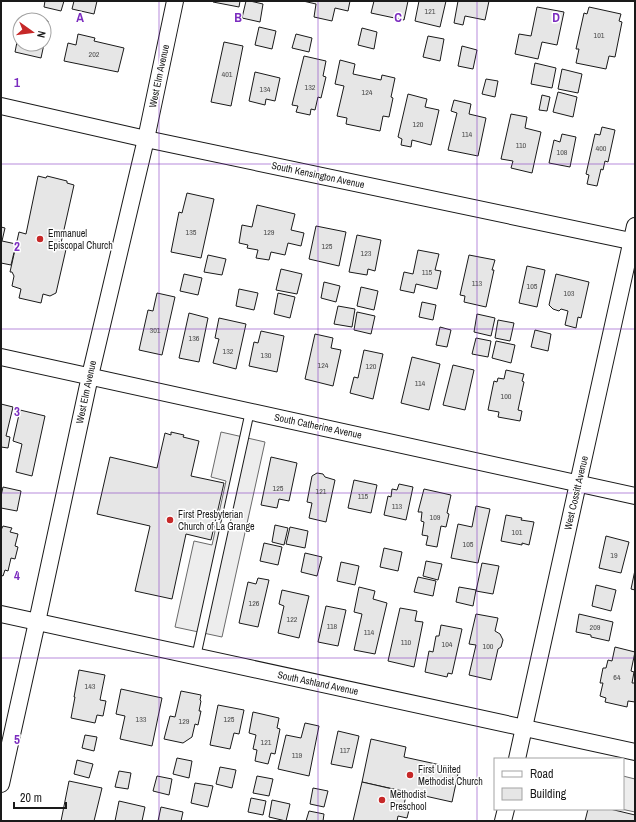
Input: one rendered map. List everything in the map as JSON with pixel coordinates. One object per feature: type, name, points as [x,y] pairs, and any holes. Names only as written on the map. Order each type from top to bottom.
[{"type":"street","name":"West Elm Avenue","points":[[1,784],[90,376],[146,139],[175,1]]},
{"type":"street","name":"South Kensington Avenue","points":[[1,106],[146,139],[634,237]]},
{"type":"street","name":"West Cossitt Avenue","points":[[517,758],[634,237]]},
{"type":"street","name":"South Catherine Avenue","points":[[1,357],[635,496]]},
{"type":"street","name":"South Ashland Avenue","points":[[1,614],[635,752]]},
{"type":"street","points":[[503,821],[506,810]]},
{"type":"lane","points":[[196,656],[250,411]]},
{"type":"shaded area","points":[[221,432],[265,442],[222,637],[175,627],[194,541],[212,545],[226,481],[211,477]]},
{"type":"shaded area","points":[[624,776],[635,779],[635,812],[624,810]]},
{"type":"building","points":[[45,1],[64,1],[61,11],[44,7]]},
{"type":"building","points":[[74,1],[97,1],[94,14],[72,9]]},
{"type":"building","points":[[240,1],[239,7],[213,2]]},
{"type":"building","points":[[246,1],[263,4],[260,22],[242,18]]},
{"type":"building","points":[[303,1],[350,1],[348,11],[335,8],[332,21],[314,17],[316,4]]},
{"type":"building","points":[[374,1],[408,1],[404,20],[371,13]]},
{"type":"building","points":[[419,1],[446,1],[440,27],[415,21]]},
{"type":"building","points":[[458,1],[489,1],[485,20],[465,16],[463,25],[454,23]]},
{"type":"building","points":[[537,7],[564,12],[557,45],[542,42],[538,59],[515,54],[519,34],[531,36]]},
{"type":"building","points":[[589,7],[621,14],[619,21],[622,22],[615,57],[609,56],[606,69],[576,63],[579,49],[576,49],[584,13],[587,14]]},
{"type":"building","points":[[259,27],[276,31],[272,49],[255,45]]},
{"type":"building","points":[[362,28],[377,32],[374,49],[358,45]]},
{"type":"building","points":[[78,34],[95,38],[94,41],[124,48],[118,72],[64,61],[68,43],[76,45]]},
{"type":"building","points":[[296,34],[312,38],[309,52],[292,48]]},
{"type":"building","points":[[428,36],[444,39],[440,61],[423,57]]},
{"type":"building","points":[[224,42],[243,46],[231,106],[211,102]]},
{"type":"building","points":[[462,46],[477,50],[473,69],[458,66]]},
{"type":"building","points":[[15,52],[42,52],[41,58]]},
{"type":"building","points":[[304,56],[326,61],[323,76],[326,77],[321,98],[318,97],[315,110],[311,109],[310,115],[296,112],[298,106],[292,105]]},
{"type":"building","points":[[340,60],[355,64],[353,74],[381,80],[382,75],[395,78],[389,117],[383,116],[380,131],[346,124],[347,118],[337,116],[344,86],[335,84]]},
{"type":"building","points":[[535,63],[556,68],[552,88],[531,84]]},
{"type":"building","points":[[562,69],[582,74],[578,93],[558,89]]},
{"type":"building","points":[[255,72],[280,78],[275,101],[266,99],[265,105],[249,101]]},
{"type":"building","points":[[486,79],[498,81],[495,97],[482,94]]},
{"type":"building","points":[[558,92],[577,97],[573,117],[553,112]]},
{"type":"building","points":[[408,94],[427,99],[425,107],[439,110],[431,145],[412,140],[411,147],[401,145],[402,139],[398,137]]},
{"type":"building","points":[[542,95],[550,97],[547,111],[539,110]]},
{"type":"building","points":[[454,100],[471,104],[469,114],[486,118],[478,156],[448,150],[457,113],[451,111]]},
{"type":"building","points":[[511,114],[527,117],[525,128],[541,132],[532,173],[511,168],[513,161],[501,159]]},
{"type":"building","points":[[602,127],[615,130],[608,162],[605,161],[603,170],[601,169],[597,186],[587,184],[589,175],[586,174],[595,134],[600,135]]},
{"type":"building","points":[[562,134],[576,137],[570,167],[549,163],[554,140],[560,142]]},
{"type":"building","name":"Emmanuel Episcopal Church","points":[[38,176],[46,178],[47,176],[67,181],[67,183],[74,185],[61,243],[67,245],[56,293],[50,296],[43,294],[41,303],[19,298],[21,289],[12,286],[14,276],[12,272],[10,272],[19,232],[26,234]]},
{"type":"building","points":[[187,193],[214,199],[201,258],[171,252],[179,212],[182,213]]},
{"type":"building","points":[[257,205],[295,214],[291,230],[304,233],[301,246],[288,243],[285,255],[271,252],[269,260],[256,258],[258,250],[247,248],[248,245],[239,243],[242,225],[252,227]]},
{"type":"building","points":[[316,226],[346,232],[339,266],[309,259]]},
{"type":"building","points":[[1,227],[5,228],[2,241],[16,244],[11,265],[1,263]]},
{"type":"building","points":[[357,235],[381,240],[375,271],[368,269],[367,275],[349,272]]},
{"type":"building","points":[[418,250],[439,254],[435,270],[441,271],[437,289],[416,284],[414,293],[400,290],[404,272],[413,274]]},
{"type":"building","points":[[208,255],[226,259],[222,275],[204,272]]},
{"type":"building","points":[[469,255],[495,260],[486,307],[464,302],[465,296],[460,295]]},
{"type":"building","points":[[527,266],[545,270],[537,307],[519,303]]},
{"type":"building","points":[[281,269],[302,274],[297,294],[276,290]]},
{"type":"building","points":[[184,274],[202,278],[198,295],[180,291]]},
{"type":"building","points":[[556,274],[589,282],[581,318],[578,317],[576,328],[565,325],[568,311],[561,309],[559,311],[553,309],[549,305]]},
{"type":"building","points":[[324,282],[340,286],[336,302],[321,298]]},
{"type":"building","points":[[361,287],[378,291],[374,310],[357,306]]},
{"type":"building","points":[[239,289],[258,293],[254,310],[236,306]]},
{"type":"building","points":[[157,293],[175,297],[162,355],[139,350],[148,310],[153,311]]},
{"type":"building","points":[[278,293],[295,297],[290,318],[274,314]]},
{"type":"building","points":[[422,302],[436,305],[433,320],[419,317]]},
{"type":"building","points":[[338,306],[355,309],[352,327],[334,324]]},
{"type":"building","points":[[357,312],[375,316],[371,334],[354,330]]},
{"type":"building","points":[[189,313],[208,318],[199,362],[179,358]]},
{"type":"building","points":[[477,314],[495,318],[491,336],[474,332]]},
{"type":"building","points":[[219,318],[246,324],[236,369],[213,363],[219,339],[215,338]]},
{"type":"building","points":[[498,320],[514,323],[510,341],[495,338]]},
{"type":"building","points":[[440,327],[451,330],[447,347],[436,345]]},
{"type":"building","points":[[535,330],[551,334],[548,351],[531,347]]},
{"type":"building","points":[[261,331],[284,336],[277,372],[249,366],[254,342],[258,343]]},
{"type":"building","points":[[315,334],[333,338],[331,348],[341,350],[333,386],[305,379]]},
{"type":"building","points":[[476,338],[491,341],[488,357],[472,354]]},
{"type":"building","points":[[496,341],[515,345],[511,363],[492,358]]},
{"type":"building","points":[[364,350],[383,354],[373,399],[350,393],[354,377],[358,378]]},
{"type":"building","points":[[412,357],[440,364],[429,410],[401,403]]},
{"type":"building","points":[[453,365],[474,370],[465,410],[443,405]]},
{"type":"building","points":[[506,370],[524,374],[522,381],[524,382],[518,410],[522,411],[520,421],[498,417],[499,412],[488,410],[494,381],[497,382],[498,378],[504,379]]},
{"type":"building","points":[[1,404],[13,407],[6,436],[10,437],[8,448],[1,447]]},
{"type":"building","points":[[20,410],[45,416],[32,476],[16,472],[22,444],[13,441]]},
{"type":"building","name":"First Presbyterian Church of La Grange","points":[[171,432],[199,441],[191,476],[224,483],[211,540],[186,534],[172,599],[135,591],[150,526],[97,514],[110,457],[157,468],[165,433],[171,435]]},
{"type":"building","points":[[271,457],[297,463],[289,501],[279,499],[277,508],[261,505]]},
{"type":"building","points":[[317,473],[323,474],[325,477],[335,480],[326,522],[309,518],[312,503],[307,502],[312,476]]},
{"type":"building","points":[[354,480],[377,485],[371,513],[348,508]]},
{"type":"building","points":[[399,484],[413,487],[406,520],[384,515],[388,496],[391,497],[392,489],[397,490]]},
{"type":"building","points":[[3,487],[21,491],[17,511],[1,508]]},
{"type":"building","points":[[424,489],[451,495],[446,527],[441,526],[437,547],[426,545],[428,536],[422,535],[424,522],[421,521],[422,512],[418,512]]},
{"type":"building","points":[[476,506],[490,509],[478,563],[451,558],[458,524],[472,527]]},
{"type":"building","points":[[506,515],[522,518],[521,520],[534,522],[529,545],[501,541]]},
{"type":"building","points":[[275,525],[288,528],[284,545],[272,542]]},
{"type":"building","points":[[3,526],[12,528],[10,532],[18,534],[15,546],[18,547],[15,559],[11,558],[8,571],[5,570],[3,576],[1,575],[1,530]]},
{"type":"building","points":[[290,527],[308,531],[305,548],[286,544]]},
{"type":"building","points":[[606,536],[629,542],[621,573],[599,568]]},
{"type":"building","points":[[264,543],[282,547],[278,565],[260,561]]},
{"type":"building","points":[[384,548],[402,552],[398,571],[380,567]]},
{"type":"building","points":[[305,553],[322,557],[317,576],[301,572]]},
{"type":"building","points":[[426,561],[442,564],[438,580],[423,576]]},
{"type":"building","points":[[341,562],[359,566],[355,585],[337,581]]},
{"type":"building","points":[[482,563],[499,566],[493,594],[476,591]]},
{"type":"building","points":[[635,570],[635,590],[631,589]]},
{"type":"building","points":[[418,577],[436,581],[433,596],[414,592]]},
{"type":"building","points":[[258,578],[269,580],[258,627],[239,623],[248,582],[256,584]]},
{"type":"building","points":[[596,585],[616,590],[611,611],[592,606]]},
{"type":"building","points":[[359,587],[375,591],[373,599],[387,603],[375,654],[354,650],[362,614],[354,612]]},
{"type":"building","points":[[459,587],[476,590],[473,606],[456,602]]},
{"type":"building","points":[[282,590],[309,596],[299,638],[278,633],[284,606],[279,604]]},
{"type":"building","points":[[326,606],[346,610],[338,646],[318,642]]},
{"type":"building","points":[[400,608],[417,611],[415,621],[423,622],[414,667],[388,661]]},
{"type":"building","points":[[476,614],[498,618],[495,631],[500,634],[503,640],[501,647],[498,649],[491,680],[469,675],[476,645],[469,644]]},
{"type":"building","points":[[579,614],[613,622],[609,641],[576,632]]},
{"type":"building","points":[[441,625],[462,629],[452,674],[448,673],[447,677],[425,672],[429,651],[433,652],[436,636],[439,636]]},
{"type":"building","points":[[615,647],[635,652],[631,671],[634,672],[632,683],[635,683],[635,702],[628,701],[627,707],[605,702],[606,698],[600,696],[603,683],[600,683],[603,668],[606,668],[608,660],[612,661]]},
{"type":"building","points":[[79,670],[105,675],[100,700],[106,701],[103,716],[97,715],[95,723],[71,718]]},
{"type":"building","points":[[121,689],[162,698],[152,746],[120,739],[125,716],[116,714]]},
{"type":"building","points":[[181,691],[201,695],[199,711],[201,711],[198,725],[195,724],[192,737],[183,743],[164,739],[170,716],[175,717]]},
{"type":"building","points":[[218,705],[244,710],[239,734],[234,733],[230,749],[210,745]]},
{"type":"building","points":[[253,712],[279,718],[277,728],[280,729],[275,754],[271,753],[268,764],[255,761],[257,750],[253,749],[256,735],[249,733]]},
{"type":"building","points":[[305,723],[319,726],[309,776],[278,769],[286,735],[301,738]]},
{"type":"building","points":[[338,731],[359,736],[352,768],[331,764]]},
{"type":"building","points":[[85,735],[97,737],[94,751],[82,748]]},
{"type":"building","name":"First United Methodist Church","points":[[371,739],[406,747],[404,757],[459,769],[452,802],[362,782]]},
{"type":"building","points":[[177,758],[192,761],[189,778],[173,774]]},
{"type":"building","points":[[77,760],[93,764],[89,778],[74,774]]},
{"type":"building","points":[[220,767],[236,770],[232,788],[216,784]]},
{"type":"building","points":[[119,771],[131,773],[128,789],[115,787]]},
{"type":"building","points":[[157,776],[172,779],[169,795],[153,791]]},
{"type":"building","points":[[257,776],[273,779],[269,796],[253,793]]},
{"type":"building","points":[[69,781],[102,788],[94,821],[61,821]]},
{"type":"building","name":"Methodist Preschool","points":[[362,782],[397,790],[396,793],[406,795],[404,805],[410,806],[407,818],[398,816],[397,821],[353,821]]},
{"type":"building","points":[[195,783],[213,786],[208,807],[191,803]]},
{"type":"building","points":[[313,788],[328,791],[324,807],[310,804]]},
{"type":"building","points":[[251,798],[266,801],[263,815],[248,812]]},
{"type":"building","points":[[272,800],[290,804],[286,821],[269,817]]},
{"type":"building","points":[[119,801],[145,807],[142,821],[115,821]]},
{"type":"building","points":[[161,807],[183,812],[181,821],[158,821]]},
{"type":"building","points":[[588,810],[614,810],[635,815],[635,821],[585,821]]},
{"type":"building","points":[[309,811],[324,814],[323,821],[306,821]]},
{"type":"place","name":"Emmanuel Episcopal Church","points":[[40,239]]},
{"type":"place","name":"First Presbyterian Church of La Grange","points":[[170,520]]},
{"type":"place","name":"First United Methodist Church","points":[[410,775]]},
{"type":"place","name":"Methodist Preschool","points":[[382,800]]}]
